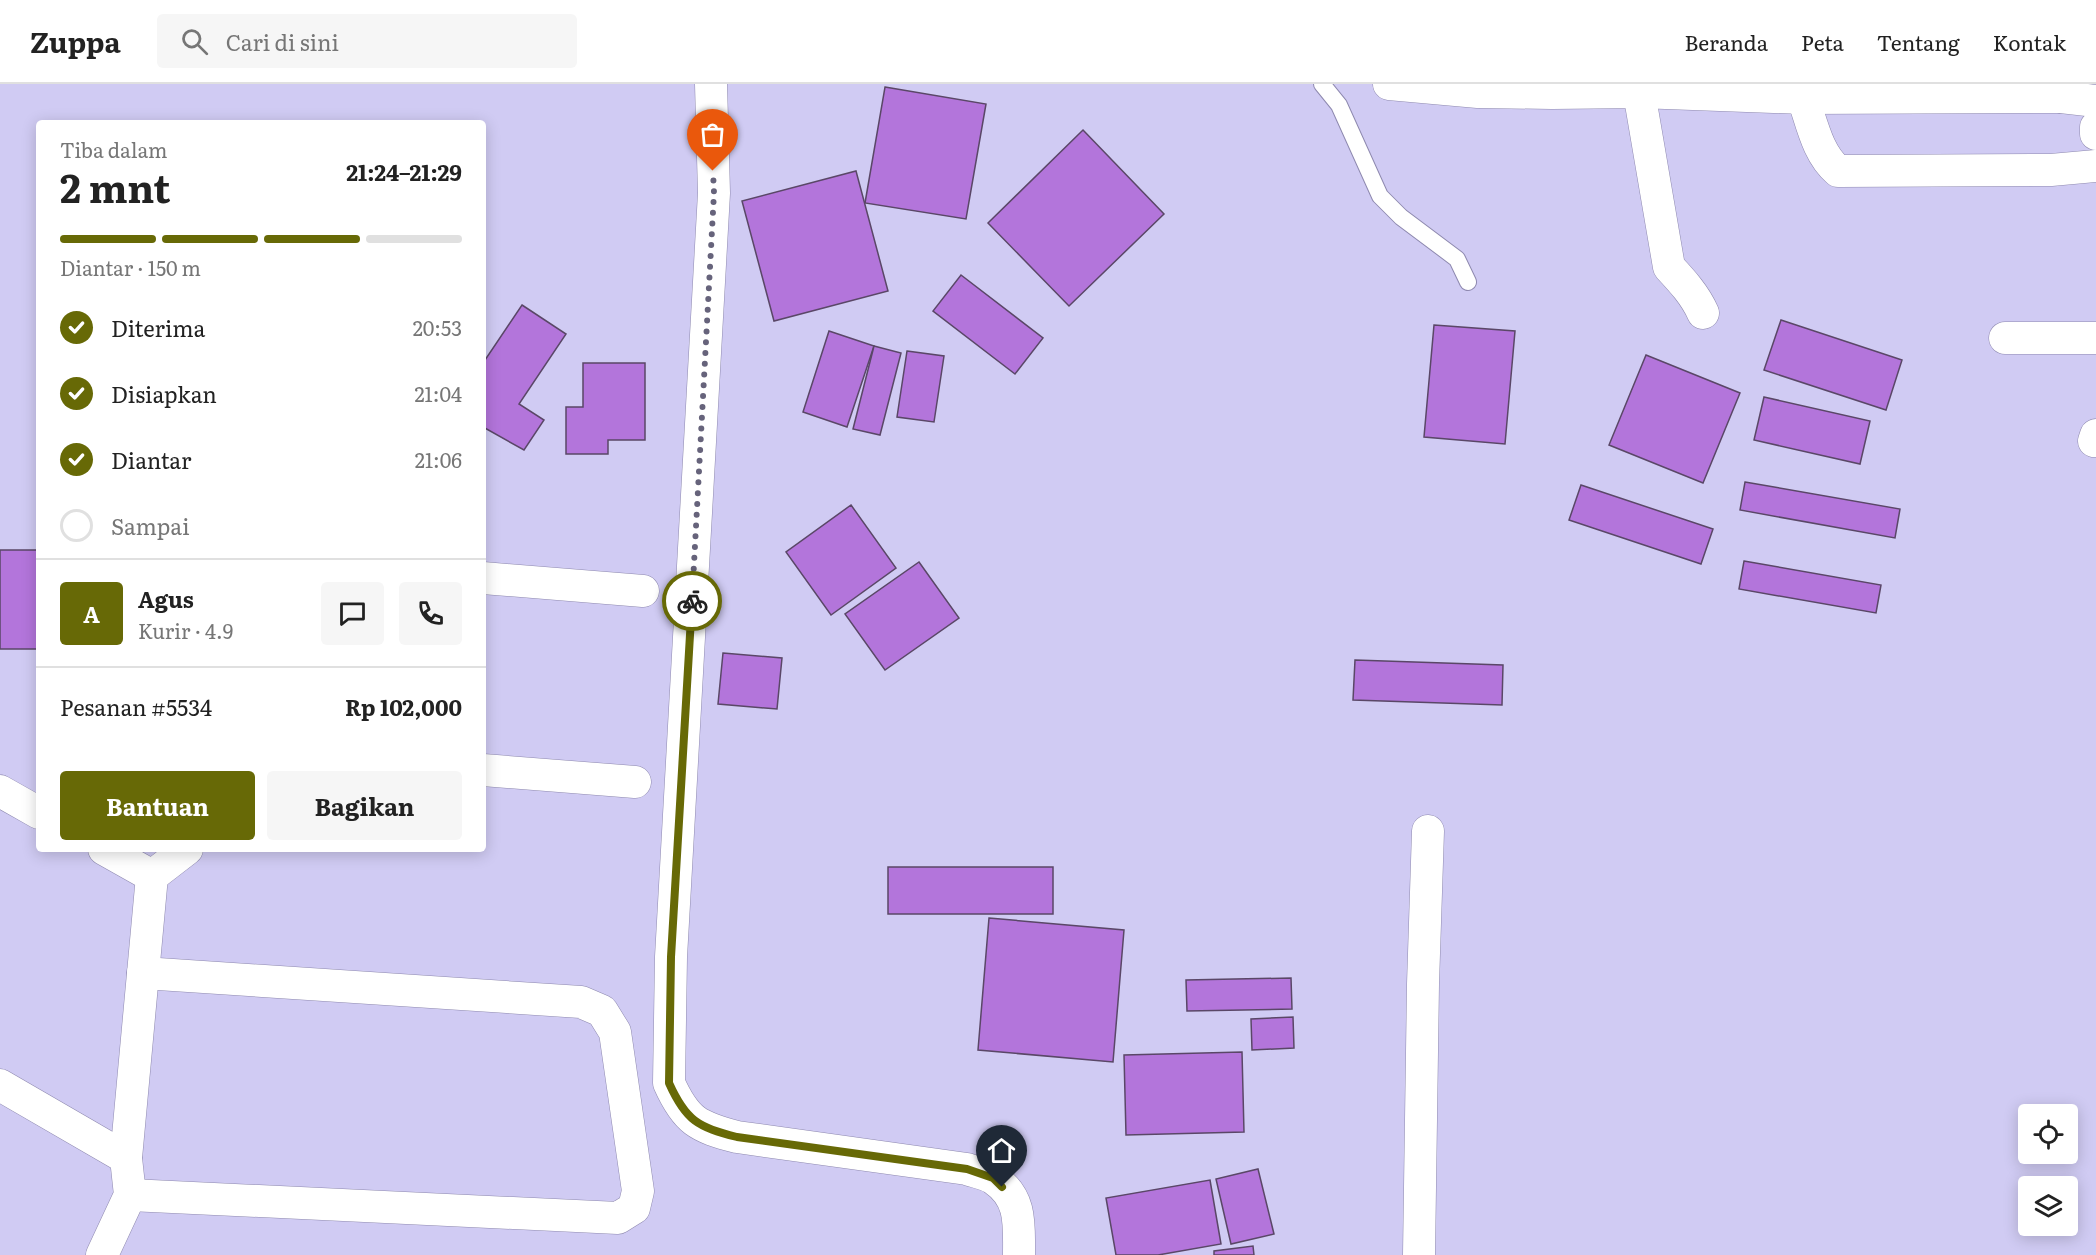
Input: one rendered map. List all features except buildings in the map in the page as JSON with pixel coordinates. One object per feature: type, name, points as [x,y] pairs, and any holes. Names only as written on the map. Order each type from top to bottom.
[{"type":"street","points":[[711,84],[714,193],[671,957],[669,1083],[678,1102],[693,1120],[713,1131],[737,1137],[967,1169],[993,1178],[1011,1195],[1019,1215],[1019,1255]]},
{"type":"street","points":[[1389,84],[1478,92],[1639,92],[1803,98],[2065,91],[2096,101]]},
{"type":"street","points":[[1639,92],[1669,267],[1698,301],[1703,313]]},
{"type":"street","points":[[1803,98],[1821,150],[1828,162],[1838,171],[2051,170],[2096,166]]},
{"type":"street","points":[[2096,127],[2096,134]]},
{"type":"street","points":[[2005,338],[2096,338]]},
{"type":"street","points":[[486,578],[643,591]]},
{"type":"street","points":[[486,770],[635,782]]},
{"type":"street","points":[[0,791],[36,811]]},
{"type":"street","points":[[1419,1255],[1428,831]]},
{"type":"street","points":[[109,852],[152,876]]},
{"type":"street","points":[[102,1255],[130,1195],[126,1158],[152,876],[183,852]]},
{"type":"street","points":[[130,1195],[618,1218],[634,1208],[638,1191],[615,1032],[602,1011],[591,1006],[581,1002],[143,973]]},
{"type":"street","points":[[0,1085],[126,1158]]},
{"type":"lane","points":[[1322,84],[1339,105],[1380,196],[1401,217],[1457,259],[1468,282]]},
{"type":"way so far","points":[[692,601],[714,193],[713,171]]},
{"type":"route","points":[[692,601],[671,957],[669,1083],[678,1102],[693,1120],[713,1131],[737,1137],[967,1169],[993,1178],[1002,1187]]}]
